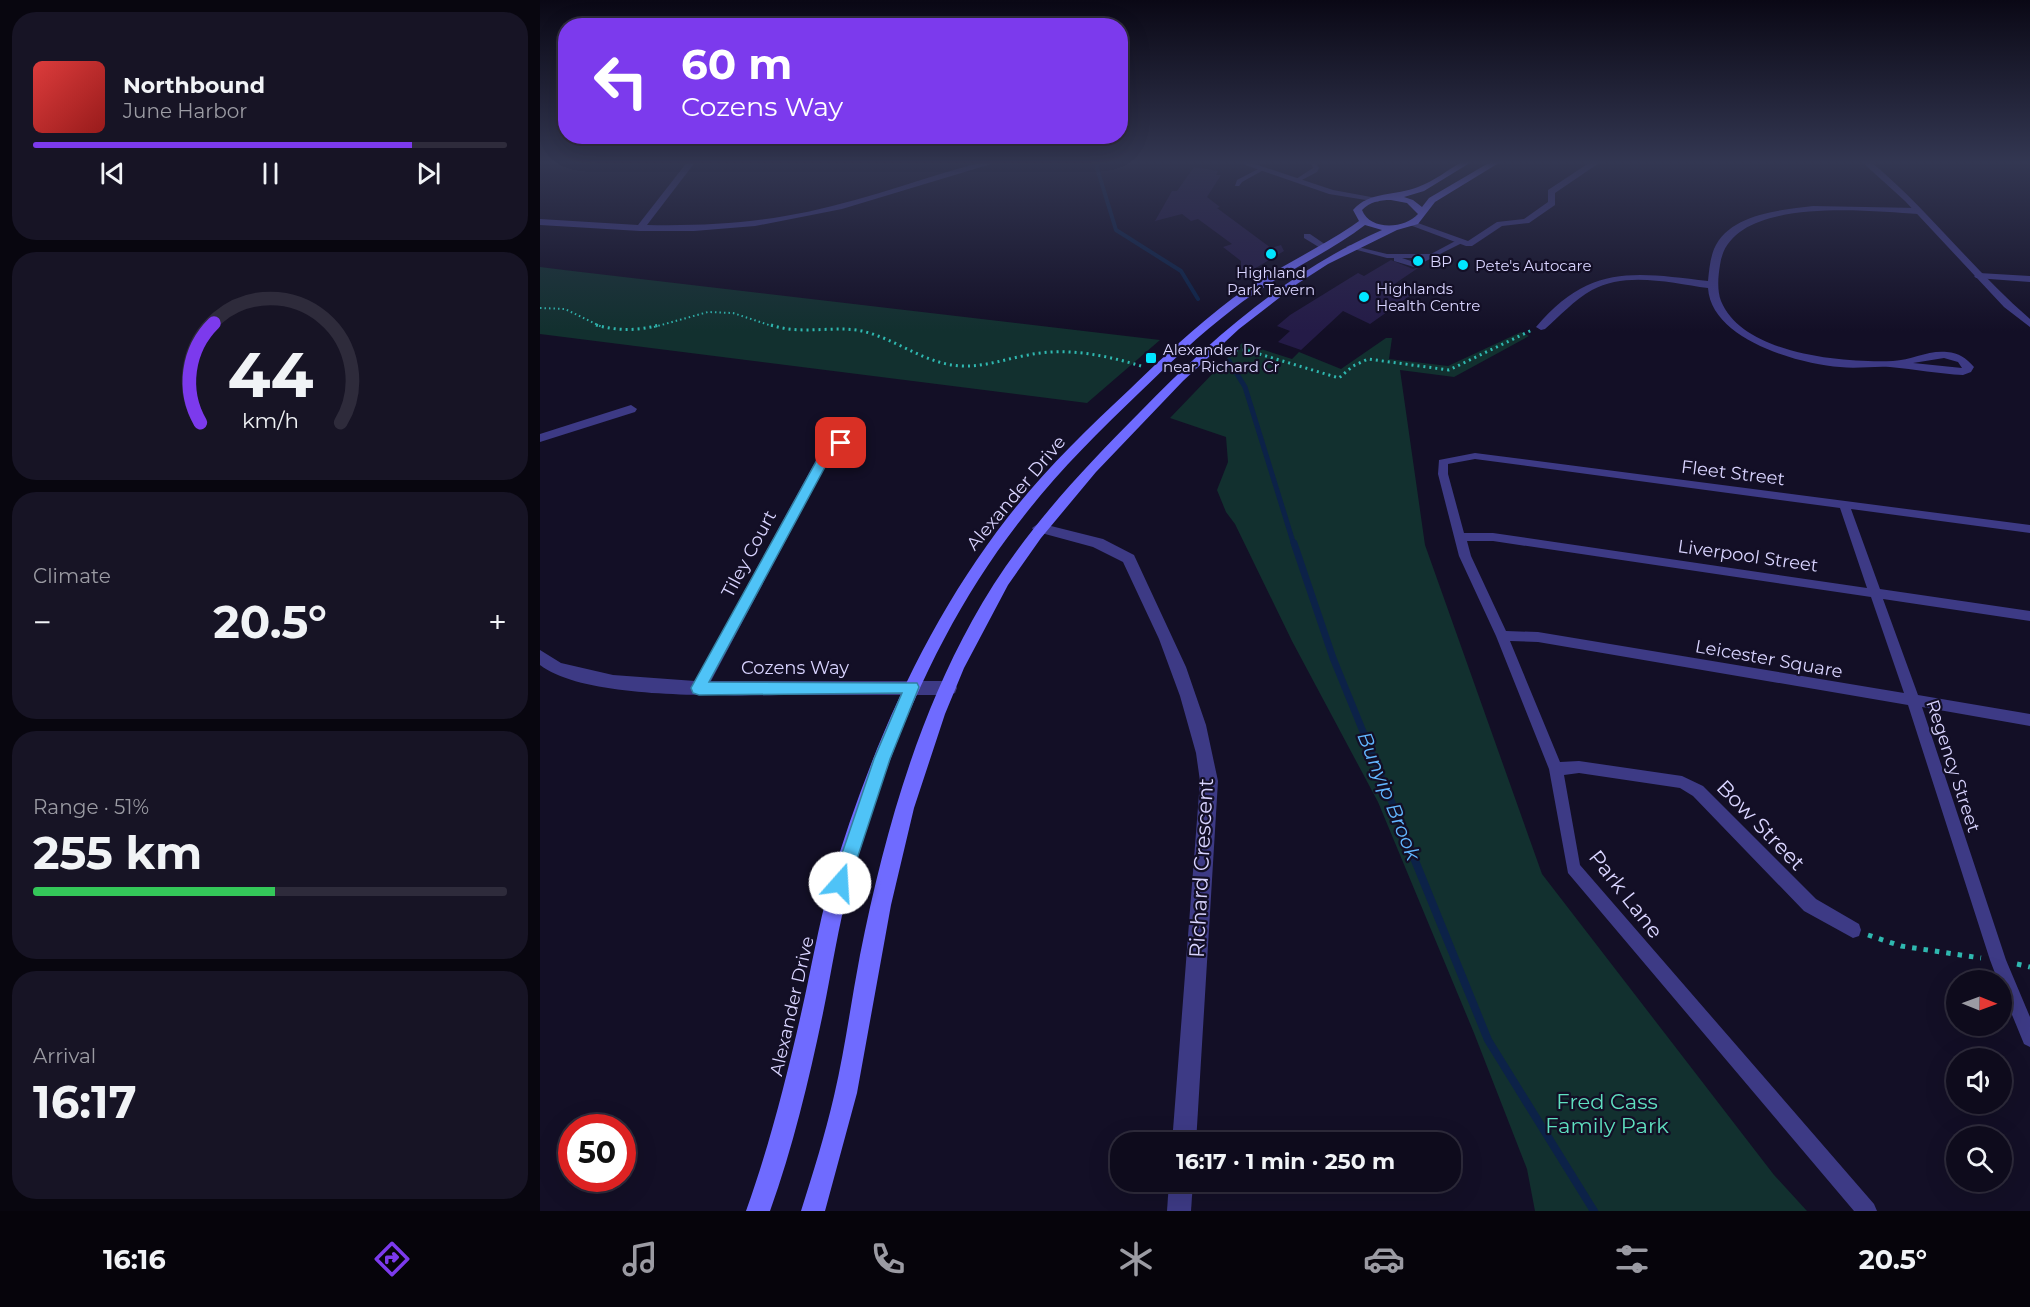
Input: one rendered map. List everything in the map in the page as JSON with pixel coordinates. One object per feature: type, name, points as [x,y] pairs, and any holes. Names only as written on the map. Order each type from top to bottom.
[{"type":"main road","name":"Alexander Drive","points":[[758,1211],[767,1186],[808,1031],[840,883],[882,759],[912,687],[930,649],[964,590],[1001,537],[1051,476],[1198,332],[1282,270],[1325,247],[1359,218]]},
{"type":"main road","points":[[1364,218],[1379,226],[1404,226]]},
{"type":"main road","points":[[813,1211],[842,1110],[871,955],[904,814],[925,746],[949,688],[983,615],[1003,581],[1039,528],[1089,470],[1225,333],[1294,280],[1350,247],[1404,226],[1418,218]]},
{"type":"street","points":[[640,228],[648,218]]},
{"type":"street","points":[[540,222],[640,228],[713,228],[793,218]]},
{"type":"street","points":[[1423,218],[1446,236]]},
{"type":"street","points":[[1404,226],[1469,244],[1500,224],[1527,221],[1532,218]]},
{"type":"street","points":[[1763,218],[1735,230],[1721,244],[1712,285],[1725,318],[1765,344],[1822,361],[1839,364],[1894,364],[1953,371],[1967,370],[1968,367],[1959,359],[1946,355],[1894,364]]},
{"type":"street","points":[[1924,218],[1979,276],[2030,324]]},
{"type":"street","points":[[1979,276],[2030,279]]},
{"type":"street","points":[[1541,327],[1589,287],[1611,279],[1642,278],[1712,285]]},
{"type":"street","points":[[540,438],[631,409]]},
{"type":"street","name":"Tiley Court","points":[[699,688],[827,451],[841,443]]},
{"type":"street","name":"Richard Crescent","points":[[1039,528],[1107,546],[1129,559],[1171,655],[1197,723],[1205,751],[1209,781],[1185,1132]]},
{"type":"street","name":"Cozens Way","points":[[540,656],[555,668],[613,682],[699,688],[949,688]]},
{"type":"street","points":[[1179,1211],[1180,1192]]},
{"type":"lane","points":[[1307,236],[1325,247]]},
{"type":"lane","points":[[1350,247],[1414,265],[1462,241]]},
{"type":"lane","name":"Fleet Street","points":[[1443,474],[1443,462],[1475,456],[2030,529]]},
{"type":"lane","name":"Park Lane","points":[[1443,474],[1465,556],[1502,636],[1556,768],[1573,868],[1867,1211]]},
{"type":"lane","name":"Regency Street","points":[[1844,504],[1913,701],[1998,960],[2030,1038]]},
{"type":"lane","name":"Liverpool Street","points":[[1460,537],[1493,537],[2030,616]]},
{"type":"lane","name":"Leicester Square","points":[[1502,636],[1538,638],[2030,720]]},
{"type":"lane","name":"Bow Street","points":[[1556,768],[1579,767],[1682,782],[1698,791],[1809,905],[1853,930]]},
{"type":"path","points":[[540,308],[565,309],[597,326],[620,330],[646,329],[708,312],[734,313],[785,330],[864,331],[887,339],[931,361],[960,366],[990,365],[1030,354],[1060,352],[1101,354],[1159,371]]},
{"type":"path","points":[[1230,350],[1246,350],[1339,378],[1353,366],[1368,359],[1449,370],[1541,327]]},
{"type":"path","points":[[1853,930],[1901,946],[2030,967]]},
{"type":"green space","points":[[540,267],[1160,340],[1087,403],[540,334]]},
{"type":"green space","name":"Fred Cass Family Park","points":[[1521,332],[1529,336],[1454,377],[1400,370],[1425,545],[1542,874],[1774,1175],[1807,1211],[1535,1211],[1527,1169],[1474,1033],[1378,802],[1292,641],[1217,490],[1228,462],[1226,437],[1170,418],[1242,343],[1292,359],[1299,352],[1341,369],[1386,338],[1392,338],[1389,359],[1448,366]]},
{"type":"building","points":[[1187,218],[1230,218],[1271,248],[1281,245],[1284,251],[1241,277],[1241,261],[1223,247],[1232,244],[1198,219],[1191,221]]},
{"type":"building","points":[[1391,260],[1413,269],[1421,266],[1390,287],[1411,295],[1370,324],[1343,311],[1301,350],[1278,342],[1290,331],[1277,326],[1290,315],[1358,273],[1364,276]]},
{"type":"waterway","name":"Bunyip Brook","points":[[1112,218],[1116,230],[1181,271],[1198,299]]},
{"type":"waterway","name":"Bunyip Brook","points":[[1229,361],[1245,387],[1294,545]]},
{"type":"waterway","name":"Bunyip Brook","points":[[1294,543],[1333,658],[1404,832]]},
{"type":"waterway","name":"Bunyip Brook","points":[[1403,831],[1488,1040],[1594,1211]]},
{"type":"place","name":"Highland Park Tavern","points":[[1271,254]]},
{"type":"place","name":"BP","points":[[1418,261]]},
{"type":"place","name":"Pete's Autocare","points":[[1463,265]]},
{"type":"place","name":"Highlands Health Centre","points":[[1364,297]]},
{"type":"place","name":"Alexander Dr near Richard Cr","points":[[1151,358]]},
{"type":"route","points":[[840,883],[882,759],[912,687],[699,688],[827,451],[841,443]]}]
